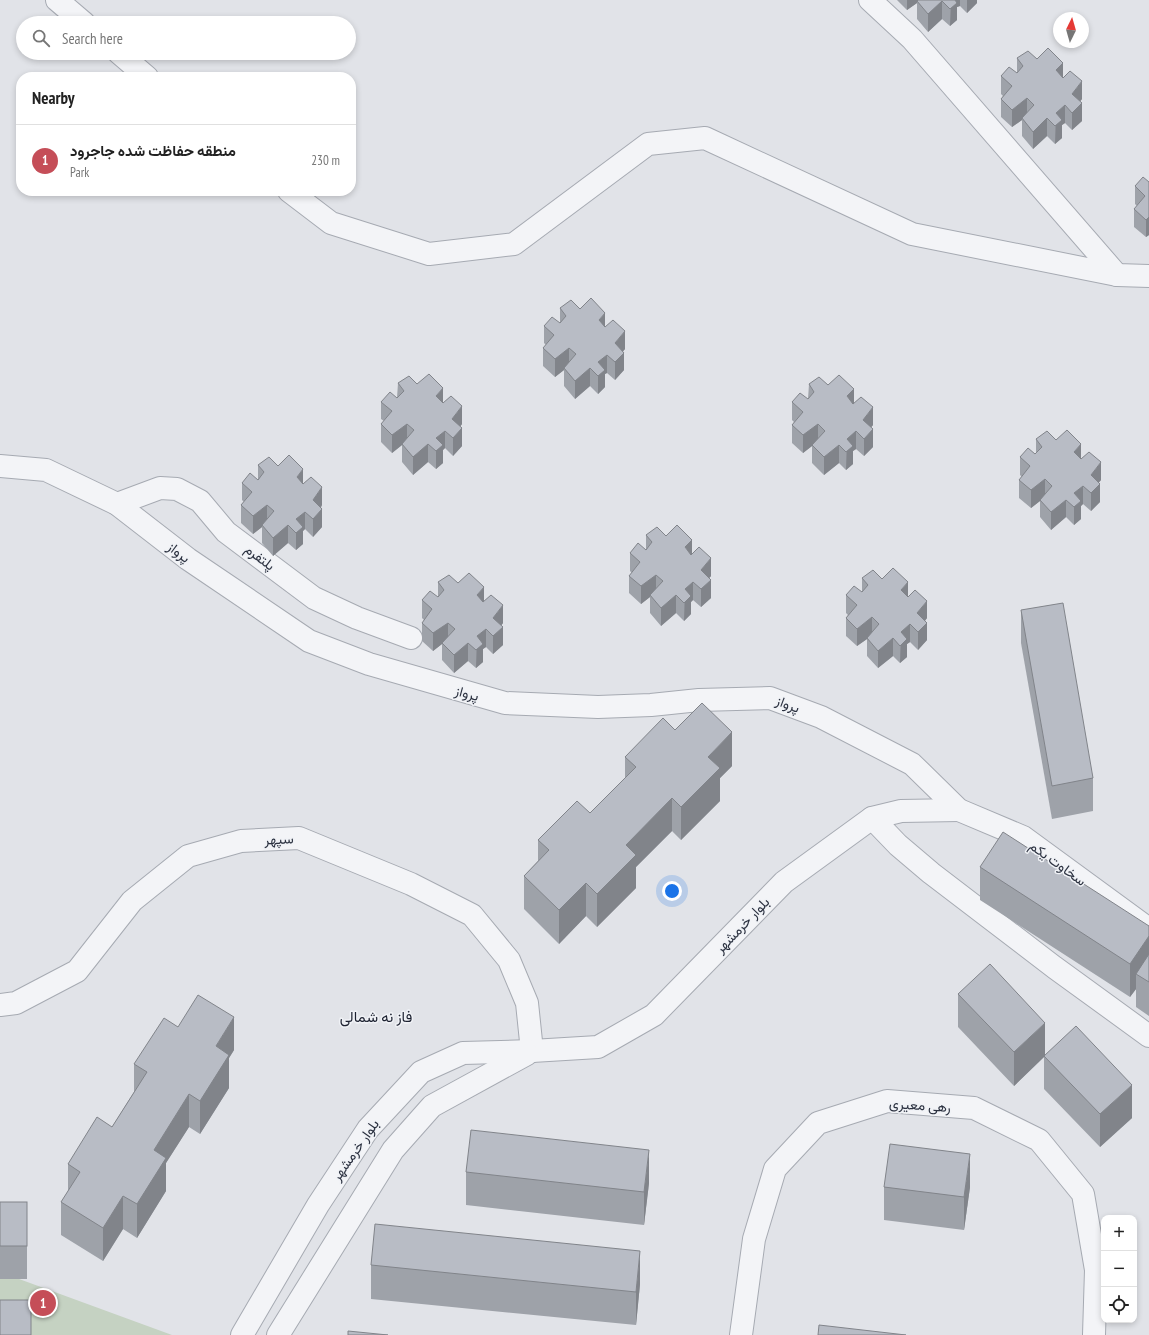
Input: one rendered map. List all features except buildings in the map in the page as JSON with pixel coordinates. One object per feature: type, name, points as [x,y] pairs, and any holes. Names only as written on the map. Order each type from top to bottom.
[{"type":"street","points":[[57,0],[76,16]]},
{"type":"street","points":[[870,0],[912,38],[1117,275]]},
{"type":"street","points":[[127,60],[141,72]]},
{"type":"street","points":[[296,196],[331,223],[428,254],[514,244],[648,144],[705,138],[912,234],[1117,275],[1149,276]]},
{"type":"street","name":"پرواز","points":[[0,466],[46,470],[116,504],[188,559],[309,641],[369,664],[505,703],[598,707],[651,705],[700,700],[770,698],[821,717],[912,764],[959,810]]},
{"type":"street","name":"پلتفرم","points":[[116,504],[160,488],[176,489],[200,501],[226,532],[314,598],[357,618],[412,638]]},
{"type":"street","name":"بلوار خرمشهر","points":[[242,1335],[318,1205],[368,1128],[421,1072],[463,1054],[598,1047],[654,1015],[784,882],[872,818],[902,811],[959,810]]},
{"type":"street","name":"سخاوت یکم","points":[[959,810],[1023,837],[1149,929]]},
{"type":"street","points":[[872,818],[898,845],[931,873],[1054,967],[1149,1036]]},
{"type":"street","name":"سپهر","points":[[0,1005],[16,1003],[77,971],[132,902],[188,856],[241,841],[299,838],[411,884],[472,915],[509,960],[527,1002],[532,1051]]},
{"type":"street","name":"بلوار خرمشهر","points":[[278,1335],[393,1150],[432,1106],[532,1051]]},
{"type":"street","name":"رهی معیری","points":[[741,1335],[754,1239],[775,1169],[818,1124],[887,1100],[974,1108],[1039,1140],[1083,1194],[1096,1270],[1094,1335]]},
{"type":"green space","points":[[0,1272],[172,1335],[0,1335]]},
{"type":"place","name":"منطقه حفاظت شده جاجرود","points":[[43,1303]]},
{"type":"district","name":"فاز نه شمالی","points":[[376,1017]]}]
